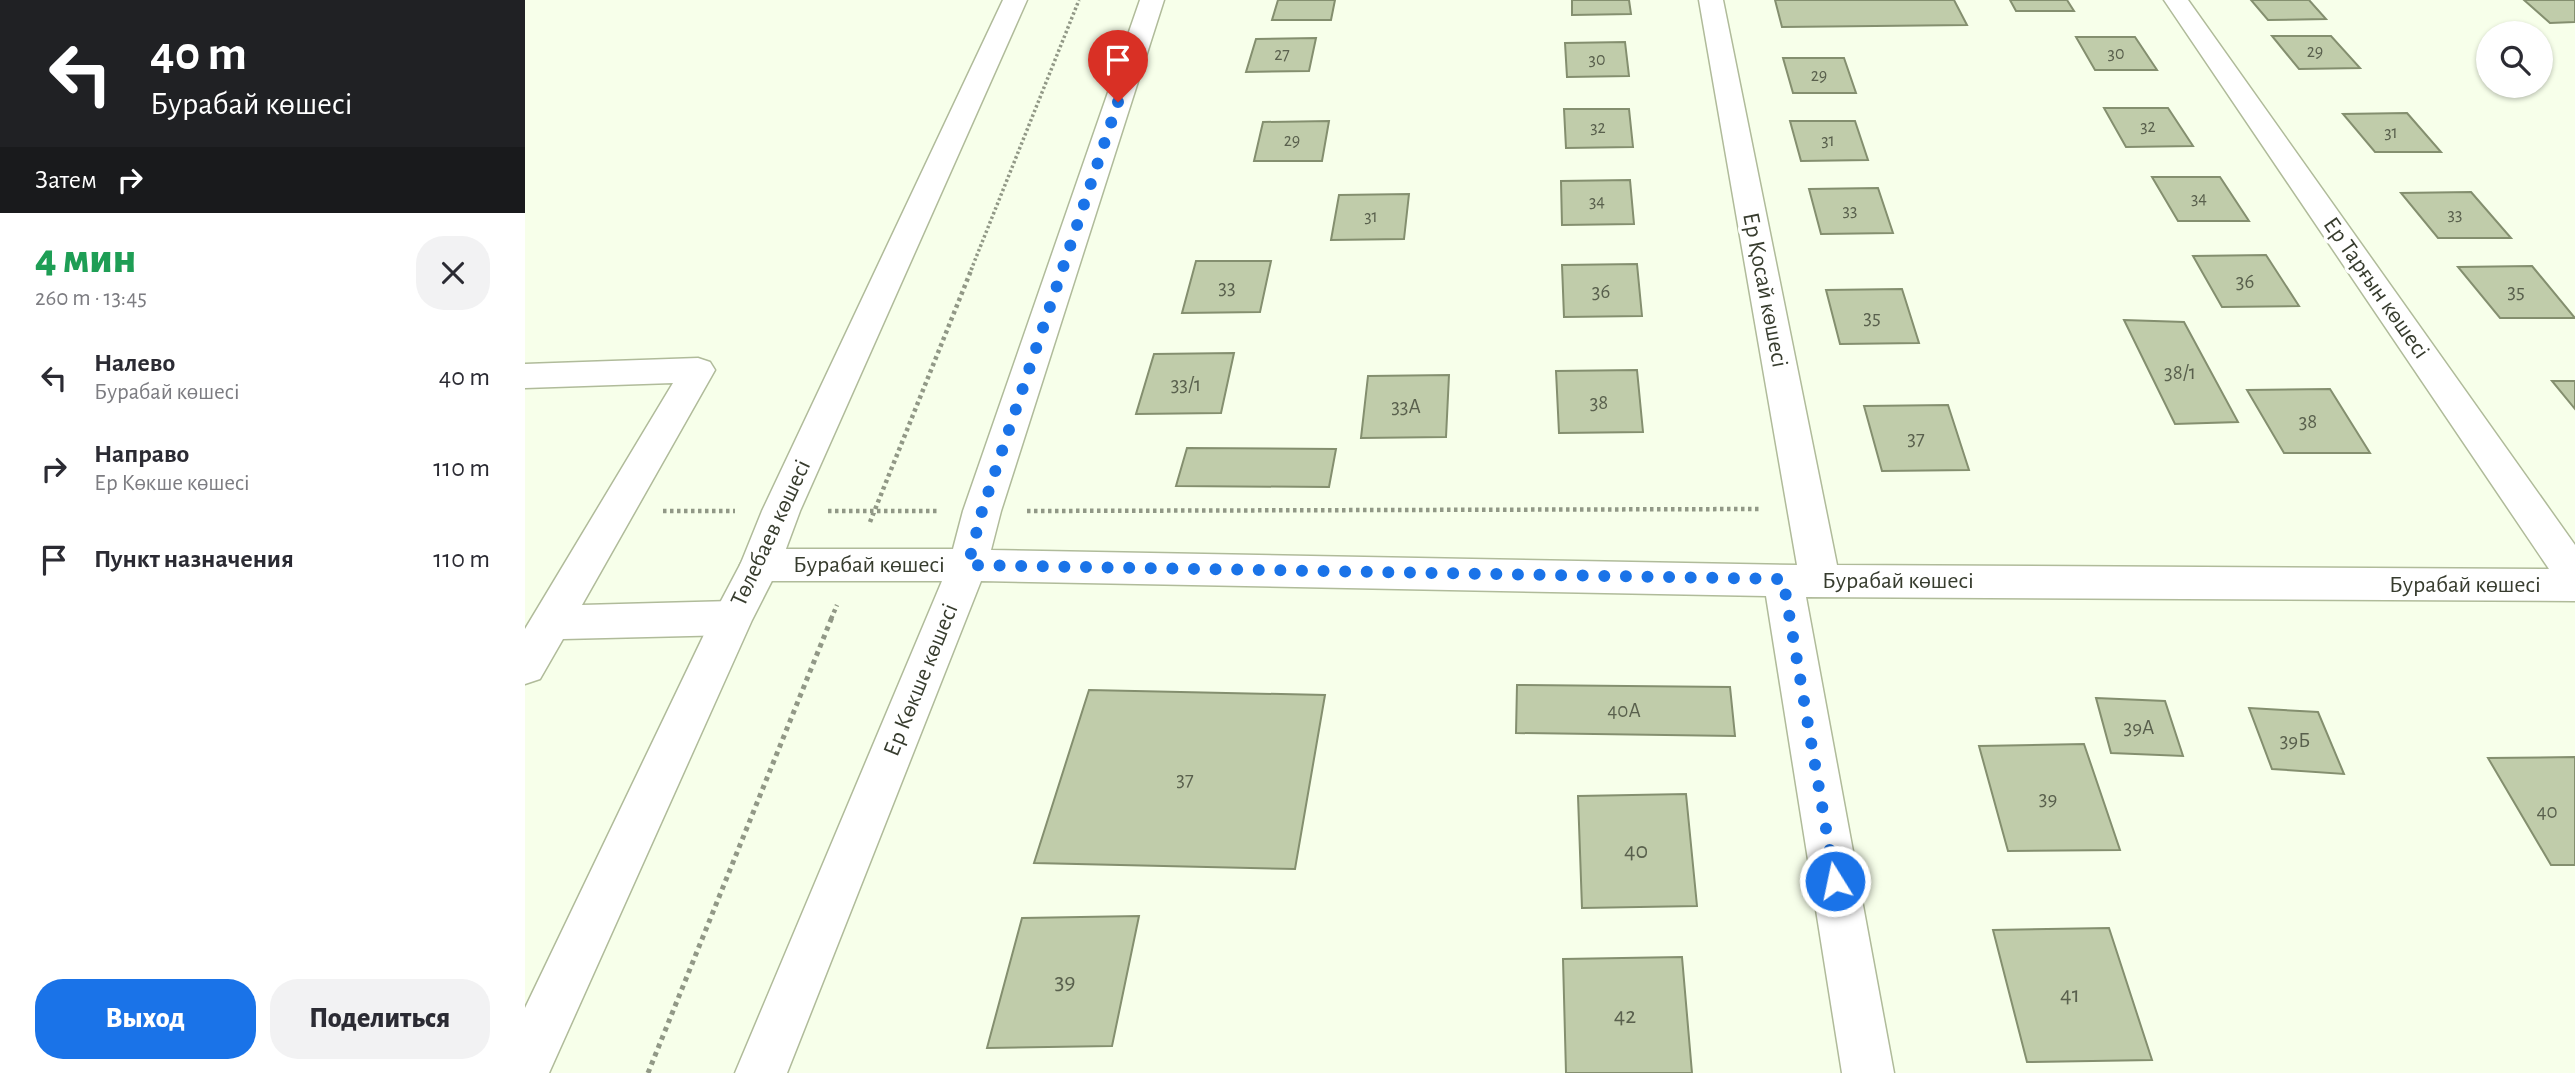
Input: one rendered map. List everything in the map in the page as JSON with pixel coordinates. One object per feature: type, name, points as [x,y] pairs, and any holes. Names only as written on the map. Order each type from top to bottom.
[{"type":"street","name":"Төлебаев көшесі","points":[[525,1066],[732,618],[760,565],[781,511],[1015,0]]},
{"type":"street","name":"Ер Көкше көшесі","points":[[761,1073],[968,565],[982,511],[1152,0]]},
{"type":"street","name":"Ер Қосай көшесі","points":[[1711,0],[1807,509],[1802,580],[1868,1073]]},
{"type":"street","name":"Ер Тарғын көшесі","points":[[2176,0],[2575,576]]},
{"type":"street","points":[[525,376],[698,370],[525,666]]},
{"type":"street","name":"Бурабай көшесі","points":[[760,565],[968,565],[1802,580],[2575,585]]},
{"type":"street","points":[[551,622],[732,618]]},
{"type":"path","points":[[615,511],[1807,509]]},
{"type":"building","points":[[1278,0],[1335,0],[1331,20],[1272,20]]},
{"type":"building","points":[[1572,0],[1629,0],[1631,14],[1572,15]]},
{"type":"building","points":[[1775,0],[1954,0],[1967,25],[1782,27]]},
{"type":"building","points":[[2010,0],[2067,0],[2074,11],[2016,11]]},
{"type":"building","points":[[2251,0],[2309,0],[2326,19],[2268,20]]},
{"type":"building","points":[[2524,0],[2575,0],[2575,22],[2548,21]]},
{"type":"building","points":[[2272,36],[2331,36],[2360,68],[2299,69]]},
{"type":"building","points":[[2076,37],[2135,37],[2157,70],[2095,70]]},
{"type":"building","points":[[1316,38],[1309,71],[1246,72],[1256,39]]},
{"type":"building","points":[[1625,42],[1629,76],[1567,77],[1565,43]]},
{"type":"building","points":[[1783,58],[1844,58],[1856,93],[1793,93]]},
{"type":"building","points":[[2104,108],[2168,108],[2193,146],[2126,147]]},
{"type":"building","points":[[1564,109],[1629,109],[1633,147],[1566,148]]},
{"type":"building","points":[[2407,113],[2441,152],[2375,152],[2343,114]]},
{"type":"building","points":[[1329,121],[1322,161],[1254,161],[1263,122]]},
{"type":"building","points":[[1790,121],[1855,121],[1868,160],[1801,161]]},
{"type":"building","points":[[2152,177],[2220,177],[2249,221],[2178,221]]},
{"type":"building","points":[[1630,180],[1634,224],[1562,225],[1561,181]]},
{"type":"building","points":[[1878,188],[1893,233],[1821,234],[1809,189]]},
{"type":"building","points":[[2471,192],[2511,238],[2438,238],[2401,193]]},
{"type":"building","points":[[1409,194],[1404,239],[1331,240],[1339,195]]},
{"type":"building","points":[[2266,255],[2299,306],[2222,307],[2193,256]]},
{"type":"building","points":[[1196,261],[1271,261],[1260,312],[1182,313]]},
{"type":"building","points":[[1637,264],[1642,316],[1564,317],[1562,265]]},
{"type":"building","points":[[2532,266],[2575,318],[2500,318],[2458,267]]},
{"type":"building","points":[[1902,289],[1919,343],[1840,344],[1826,290]]},
{"type":"building","points":[[2124,320],[2184,322],[2238,422],[2175,424]]},
{"type":"building","points":[[1234,353],[1221,413],[1136,414],[1154,354]]},
{"type":"building","points":[[1637,370],[1643,432],[1559,433],[1556,371]]},
{"type":"building","points":[[1449,375],[1446,437],[1361,438],[1368,376]]},
{"type":"building","points":[[2552,381],[2575,381],[2575,409]]},
{"type":"building","points":[[2330,389],[2370,453],[2284,453],[2247,390]]},
{"type":"building","points":[[1948,405],[1969,470],[1882,471],[1864,406]]},
{"type":"building","points":[[1187,448],[1336,449],[1329,487],[1176,486]]},
{"type":"building","points":[[1517,685],[1730,687],[1735,736],[1516,733]]},
{"type":"building","points":[[1089,690],[1325,695],[1295,869],[1034,863]]},
{"type":"building","points":[[2096,698],[2165,701],[2183,756],[2111,753]]},
{"type":"building","points":[[2249,708],[2318,712],[2344,774],[2272,769]]},
{"type":"building","points":[[2084,744],[2120,850],[2008,851],[1979,746]]},
{"type":"building","points":[[2575,757],[2575,865],[2551,865],[2488,758]]},
{"type":"building","points":[[1686,794],[1697,906],[1582,908],[1578,796]]},
{"type":"building","points":[[1139,916],[1112,1046],[987,1048],[1022,918]]},
{"type":"building","points":[[2109,928],[2152,1060],[2027,1062],[1993,930]]},
{"type":"building","points":[[1682,957],[1692,1073],[1566,1073],[1563,959]]},
{"type":"route","points":[[1118,102],[982,511],[968,565],[1783,579],[1835,881]]}]
